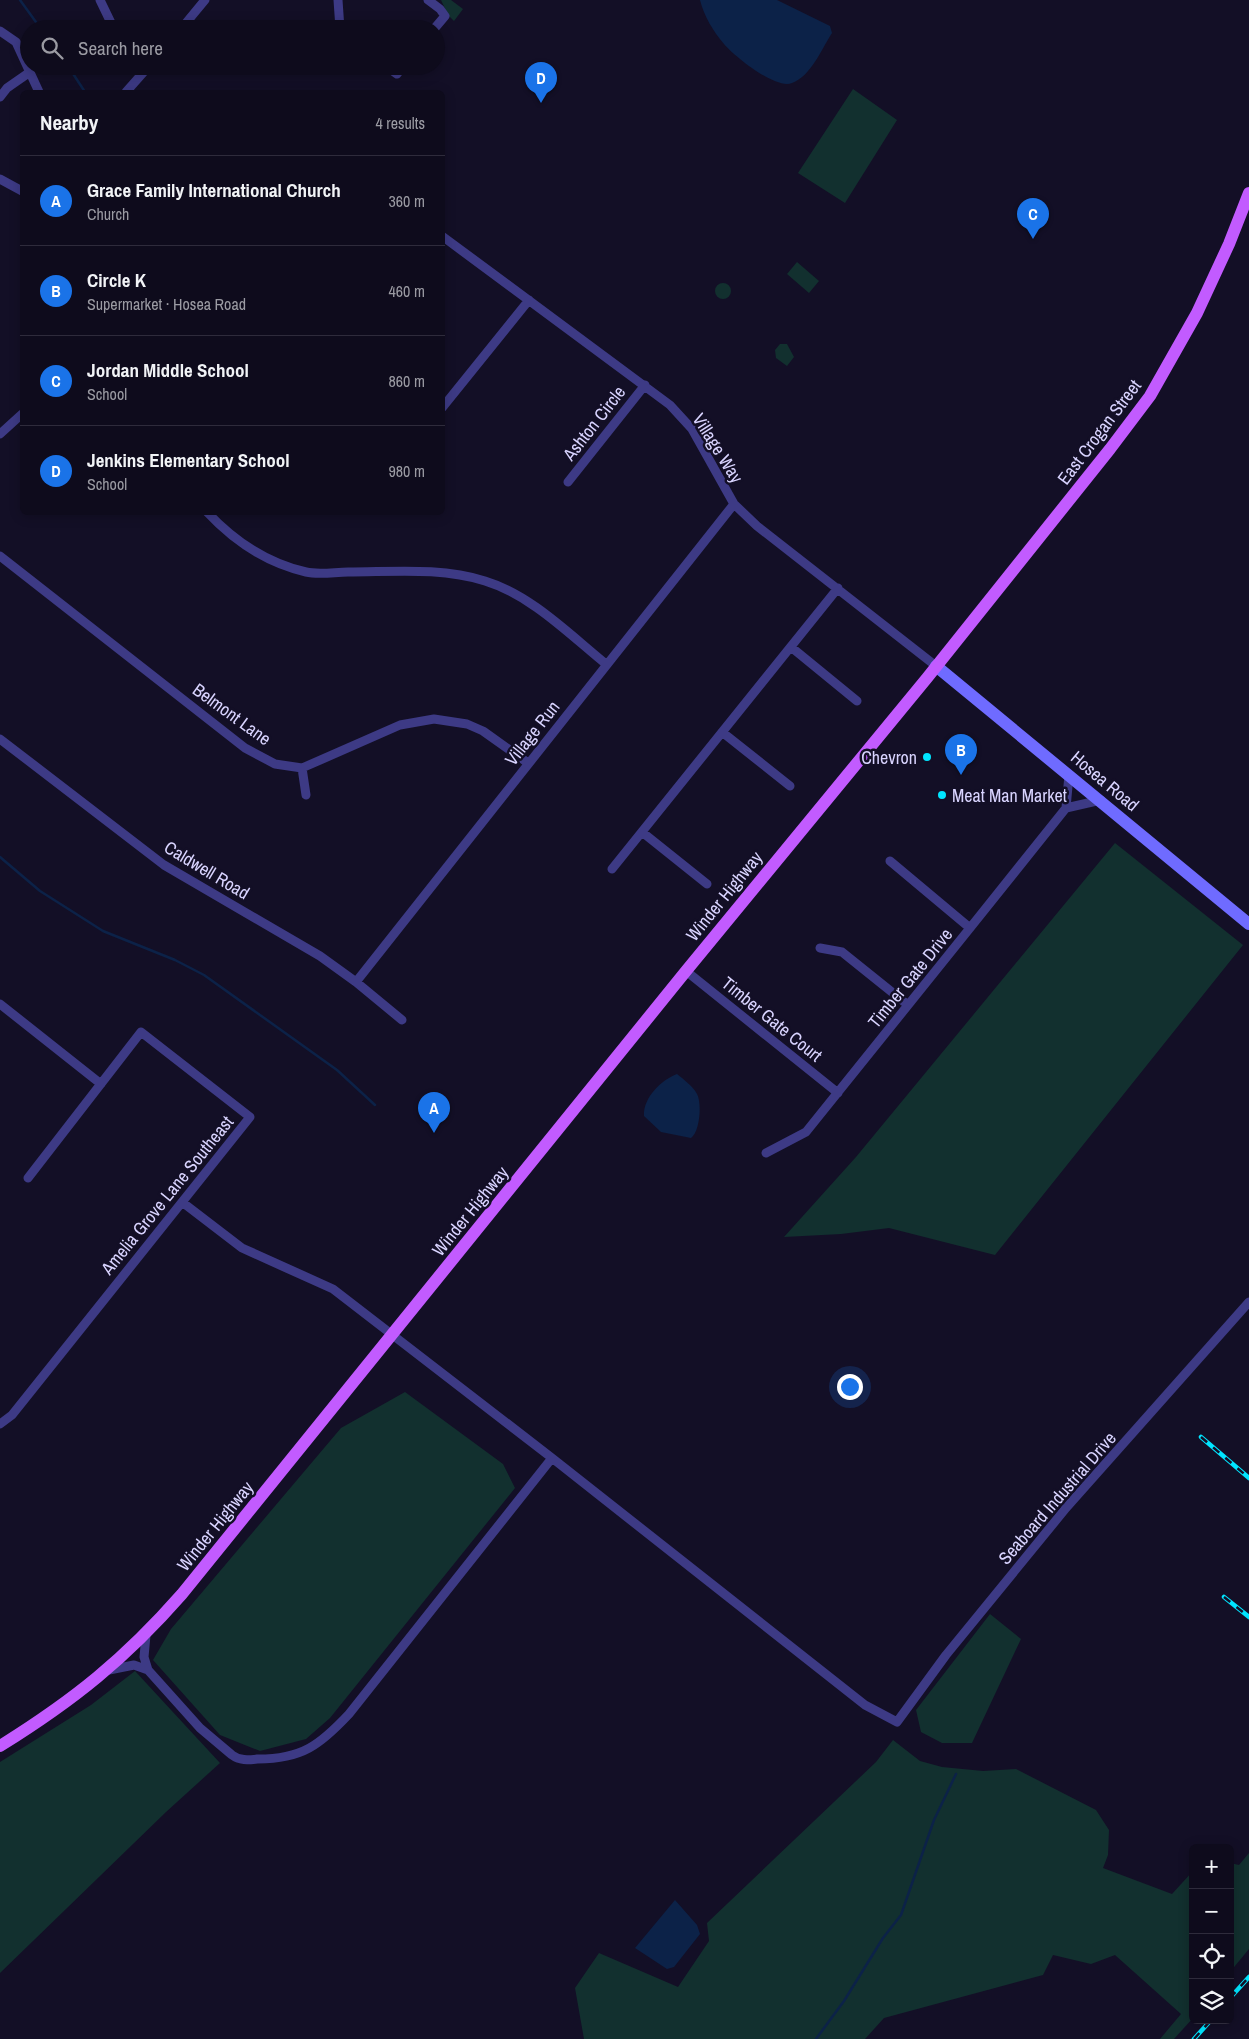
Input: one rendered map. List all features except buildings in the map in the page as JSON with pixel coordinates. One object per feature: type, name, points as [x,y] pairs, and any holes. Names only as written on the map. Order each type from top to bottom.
[{"type":"main road","name":"East Crogan Street","points":[[936,666],[1150,396],[1197,313],[1229,244],[1249,193]]},
{"type":"main road","name":"Winder Highway","points":[[0,1746],[55,1710],[106,1672],[146,1635],[194,1580],[686,971],[936,666]]},
{"type":"street","points":[[100,0],[110,20]]},
{"type":"street","points":[[188,20],[205,0]]},
{"type":"street","points":[[338,0],[339,20]]},
{"type":"street","points":[[428,0],[440,9],[445,16],[442,20]]},
{"type":"street","points":[[0,31],[16,42],[20,51]]},
{"type":"street","points":[[0,97],[7,88],[26,75]]},
{"type":"street","points":[[31,75],[38,90]]},
{"type":"street","points":[[128,90],[140,75]]},
{"type":"street","points":[[0,179],[20,190]]},
{"type":"street","name":"Village Way","points":[[445,238],[670,405],[692,429],[734,504],[756,526],[936,666]]},
{"type":"street","points":[[445,404],[529,300]]},
{"type":"street","name":"Ashton Circle","points":[[568,482],[645,385]]},
{"type":"street","points":[[0,434],[20,416]]},
{"type":"street","name":"Village Run","points":[[356,982],[734,504]]},
{"type":"street","points":[[210,515],[243,546],[275,562],[308,572],[446,573],[484,581],[512,592],[533,606],[606,664]]},
{"type":"street","name":"Belmont Lane","points":[[0,556],[245,748],[275,764],[302,768]]},
{"type":"street","points":[[612,870],[838,588]]},
{"type":"street","points":[[791,647],[857,700]]},
{"type":"street","name":"Hosea Road","points":[[936,666],[1070,774],[1249,924]]},
{"type":"street","points":[[306,795],[302,768],[400,725],[434,719],[467,724],[484,731],[528,764]]},
{"type":"street","points":[[722,732],[790,786]]},
{"type":"street","name":"Caldwell Road","points":[[0,739],[164,865],[320,956],[356,982],[402,1020]]},
{"type":"street","points":[[1070,774],[1066,808],[1100,800]]},
{"type":"street","name":"Timber Gate Drive","points":[[766,1153],[806,1132],[1066,808]]},
{"type":"street","points":[[642,832],[707,884]]},
{"type":"street","points":[[890,861],[970,928]]},
{"type":"street","points":[[820,948],[842,952],[908,1005]]},
{"type":"street","name":"Timber Gate Court","points":[[686,971],[838,1093]]},
{"type":"street","points":[[0,1004],[101,1084]]},
{"type":"street","name":"Amelia Grove Lane Southeast","points":[[0,1424],[12,1415],[250,1118],[141,1032],[28,1178]]},
{"type":"street","points":[[106,1672],[126,1665],[140,1666],[148,1670],[200,1728],[237,1760],[285,1758],[314,1747],[349,1714],[552,1458],[333,1289],[242,1248],[182,1202]]},
{"type":"street","name":"Seaboard Industrial Drive","points":[[552,1458],[865,1705],[897,1722],[946,1656],[1079,1493],[1138,1429],[1249,1302]]},
{"type":"street","points":[[146,1635],[144,1657],[148,1670]]},
{"type":"green space","points":[[441,0],[451,0],[463,9],[454,21],[448,15]]},
{"type":"green space","points":[[853,89],[897,120],[845,203],[798,173]]},
{"type":"green space","points":[[797,262],[819,281],[809,293],[787,274]]},
{"type":"green space","points":[[720,283],[726,283],[731,288],[729,297],[720,299],[715,294],[715,288]]},
{"type":"green space","points":[[780,344],[787,344],[794,357],[787,366],[776,358],[775,350]]},
{"type":"green space","points":[[1115,843],[1243,945],[995,1255],[889,1228],[841,1234],[784,1237],[856,1157]]},
{"type":"green space","points":[[405,1392],[503,1464],[515,1488],[330,1718],[306,1739],[260,1751],[220,1735],[153,1660],[171,1629],[341,1428]]},
{"type":"green space","points":[[990,1614],[1021,1639],[972,1743],[942,1743],[921,1732],[916,1710]]},
{"type":"green space","points":[[135,1671],[220,1763],[166,1812],[0,1973],[0,1762],[91,1705]]},
{"type":"green space","points":[[893,1740],[920,1761],[942,1767],[983,1771],[1016,1769],[1096,1810],[1109,1830],[1108,1855],[1103,1868],[1172,1894],[1189,1875],[1189,2022],[1174,2039],[1160,2039],[1181,2014],[1115,1955],[1091,1964],[1053,1955],[1043,1975],[884,2018],[865,2039],[584,2039],[575,1988],[599,1953],[678,1987],[709,1941],[707,1923],[876,1762]]},
{"type":"green space","points":[[1249,1853],[1249,1949],[1234,1967],[1234,1864],[1239,1865]]},
{"type":"water","points":[[700,0],[777,0],[830,26],[832,33],[805,75],[792,83],[776,82],[756,71],[729,49],[709,23]]},
{"type":"water","points":[[677,1074],[693,1088],[699,1098],[698,1124],[691,1138],[661,1132],[644,1116],[646,1103],[654,1090]]},
{"type":"water","points":[[675,1900],[697,1925],[700,1934],[674,1967],[667,1969],[635,1948]]},
{"type":"waterway","points":[[20,0],[34,20]]},
{"type":"waterway","points":[[74,75],[84,90]]},
{"type":"waterway","points":[[0,857],[40,891],[103,931],[175,960],[204,975],[337,1070],[375,1105]]},
{"type":"waterway","points":[[816,2039],[844,2001],[883,1938],[901,1915],[934,1820],[956,1774]]},
{"type":"railway","points":[[1201,1437],[1249,1478]]},
{"type":"railway","points":[[1224,1597],[1249,1617]]},
{"type":"railway","points":[[1234,1994],[1249,1977]]},
{"type":"railway","points":[[1194,2039],[1207,2024]]},
{"type":"place","name":"Jenkins Elementary School","points":[[541,103]]},
{"type":"place","name":"Jordan Middle School","points":[[1033,239]]},
{"type":"place","name":"Chevron","points":[[927,757]]},
{"type":"place","name":"Circle K","points":[[961,775]]},
{"type":"place","name":"Meat Man Market","points":[[942,795]]},
{"type":"place","name":"Grace Family International Church","points":[[434,1133]]}]
